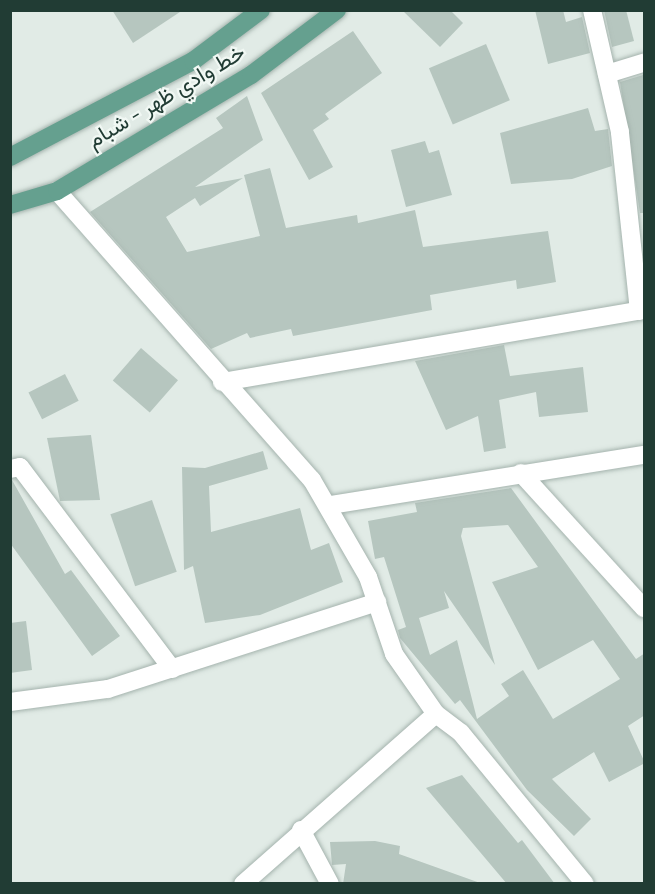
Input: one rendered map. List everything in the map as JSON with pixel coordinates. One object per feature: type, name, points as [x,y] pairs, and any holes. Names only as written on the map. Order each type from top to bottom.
[{"type":"main road","name":"خط وادي ظهر - شبام","points":[[10,157],[193,61],[261,10]]},
{"type":"main road","name":"خط وادي ظهر - شبام","points":[[10,205],[57,191],[251,75],[337,10]]},
{"type":"street","points":[[222,382],[639,310],[640,254],[607,74],[592,10]]},
{"type":"street","points":[[607,74],[645,63]]},
{"type":"street","points":[[57,191],[331,505],[377,602],[394,654],[436,714],[461,734],[585,884]]},
{"type":"street","points":[[331,505],[645,455]]},
{"type":"street","points":[[10,469],[20,467],[172,669]]},
{"type":"street","points":[[521,473],[645,609]]},
{"type":"street","points":[[10,702],[108,689],[377,602]]},
{"type":"street","points":[[243,884],[301,830],[436,714]]},
{"type":"street","points":[[301,830],[330,884]]},
{"type":"building","points":[[112,10],[183,10],[133,43]]},
{"type":"building","points":[[402,10],[450,10],[463,23],[440,47]]},
{"type":"building","points":[[535,10],[563,10],[566,22],[582,17],[590,53],[548,64]]},
{"type":"building","points":[[604,10],[626,10],[634,41],[612,47]]},
{"type":"building","points":[[353,31],[382,73],[325,114],[329,119],[313,130],[333,167],[309,180],[261,93]]},
{"type":"building","points":[[486,44],[510,100],[453,124],[429,68]]},
{"type":"building","points":[[643,75],[645,213],[640,213],[620,82]]},
{"type":"building","points":[[247,96],[263,140],[195,187],[243,178],[200,206],[195,198],[166,217],[187,252],[260,236],[244,175],[270,168],[286,228],[357,215],[358,223],[415,210],[423,247],[548,231],[556,282],[517,289],[516,280],[430,295],[432,310],[293,336],[291,329],[250,338],[247,333],[211,349],[90,212],[223,128],[216,118]]},
{"type":"building","points":[[588,108],[595,131],[608,129],[612,166],[572,179],[511,184],[500,133]]},
{"type":"building","points":[[425,141],[429,153],[439,150],[452,195],[406,207],[391,150]]},
{"type":"building","points":[[504,345],[510,376],[583,367],[588,412],[539,417],[536,392],[499,400],[506,448],[484,452],[478,416],[446,430],[415,361]]},
{"type":"building","points":[[141,348],[178,380],[150,413],[113,380]]},
{"type":"building","points":[[65,374],[79,401],[42,419],[28,393]]},
{"type":"building","points":[[91,435],[100,500],[60,501],[47,438]]},
{"type":"building","points":[[263,451],[268,469],[209,486],[211,532],[300,508],[311,550],[329,543],[343,582],[260,615],[205,623],[193,566],[184,570],[182,467],[205,468]]},
{"type":"building","points":[[12,480],[65,574],[71,570],[120,636],[92,656],[10,543]]},
{"type":"building","points":[[511,488],[636,659],[645,653],[645,715],[628,726],[645,763],[609,782],[594,752],[552,779],[591,819],[574,836],[527,790],[460,700],[455,704],[400,638],[398,630],[406,627],[384,557],[375,559],[368,521],[417,512],[415,503]],"holes":[[[508,525],[538,567],[492,582],[538,670],[593,640],[620,679],[553,719],[523,670],[501,684],[509,696],[477,719],[457,640],[430,655],[419,618],[449,608],[444,591],[495,665],[461,536],[463,528]]]},
{"type":"building","points":[[152,500],[177,572],[135,586],[110,514]]},
{"type":"building","points":[[26,621],[32,670],[10,673],[10,623]]},
{"type":"building","points":[[462,775],[518,843],[522,840],[555,884],[507,884],[426,788]]},
{"type":"building","points":[[375,841],[400,846],[399,854],[483,884],[343,884],[346,864],[332,865],[330,842]]}]
